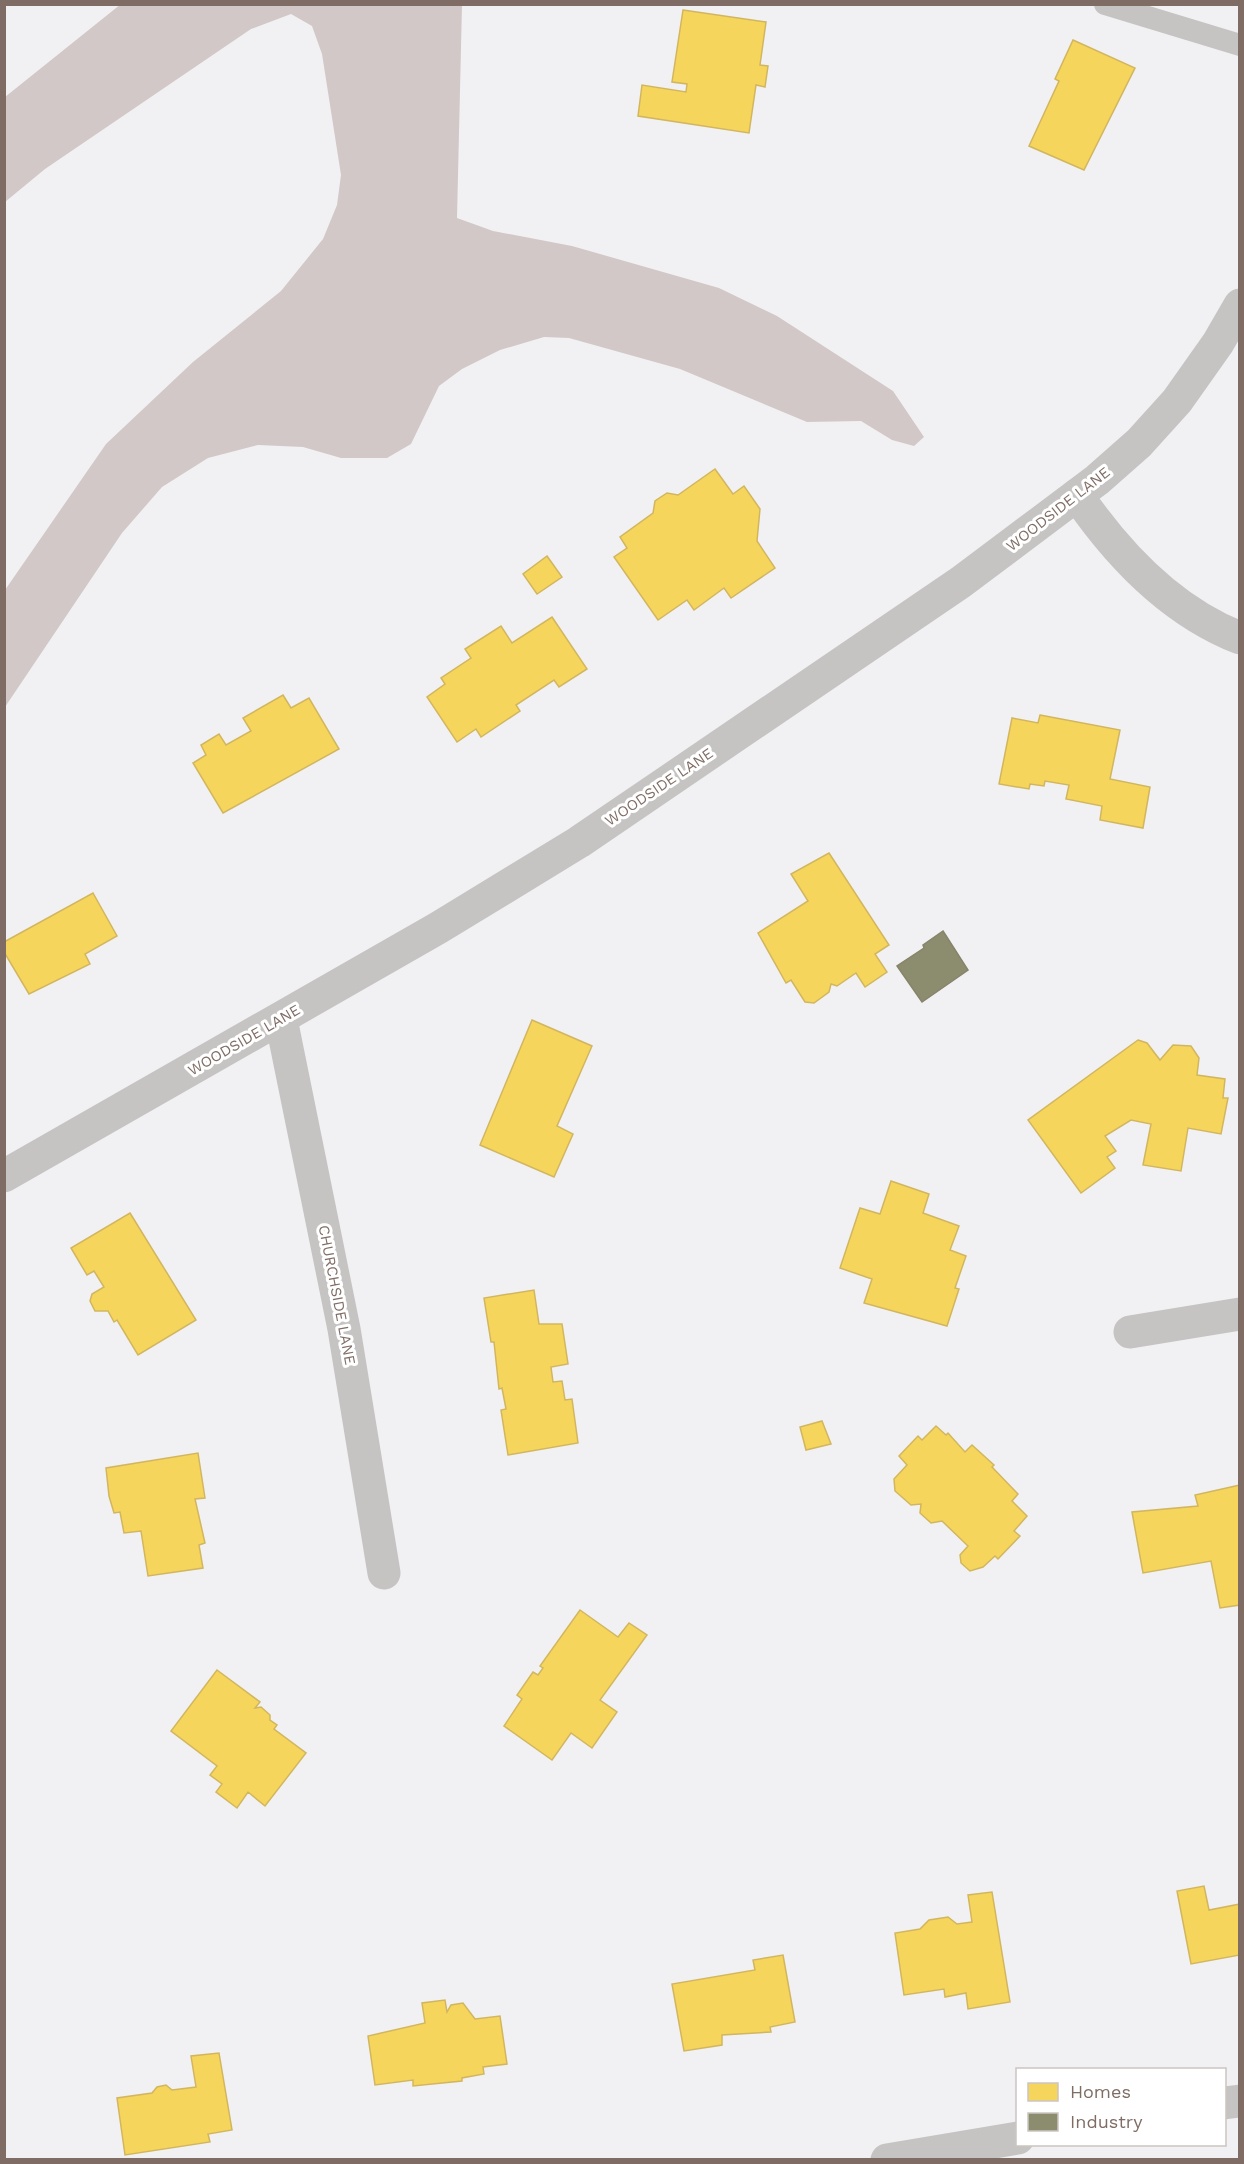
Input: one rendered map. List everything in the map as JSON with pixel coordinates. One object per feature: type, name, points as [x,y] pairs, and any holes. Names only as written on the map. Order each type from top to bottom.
[{"type":"street","name":"WOODSIDE LANE","points":[[4,1176],[438,928],[579,842],[961,582],[1077,495],[1139,443],[1177,401],[1218,343],[1239,305]]},
{"type":"street","points":[[1077,495],[1127,560],[1169,598],[1218,630],[1239,638]]},
{"type":"street","name":"CHURCHSIDE LANE","points":[[280,1019],[344,1329],[384,1573]]},
{"type":"street","points":[[1130,1332],[1239,1314]]},
{"type":"street","points":[[887,2160],[1016,2138]]},
{"type":"lane","points":[[1105,4],[1239,45]]},
{"type":"shaded area","points":[[121,4],[462,5],[457,218],[493,231],[572,246],[719,288],[777,316],[893,391],[924,437],[914,446],[892,440],[861,421],[807,422],[680,369],[569,338],[544,337],[500,350],[462,369],[439,386],[411,444],[387,458],[341,458],[303,447],[258,445],[208,458],[162,487],[122,533],[5,707],[5,590],[106,444],[193,362],[281,291],[323,239],[337,205],[341,175],[322,54],[312,26],[291,14],[251,29],[45,169],[5,202],[5,97]]},
{"type":"building: Homes","points":[[683,10],[766,22],[760,65],[768,66],[765,87],[756,85],[749,133],[638,116],[642,85],[686,92],[687,84],[672,82]]},
{"type":"building: Homes","points":[[1073,40],[1135,68],[1084,170],[1029,146],[1059,81],[1055,79]]},
{"type":"building: Homes","points":[[715,469],[733,494],[744,486],[760,509],[757,541],[775,568],[731,598],[724,588],[694,610],[687,600],[658,620],[614,557],[627,548],[620,537],[653,513],[655,501],[667,493],[678,495]]},
{"type":"building: Homes","points":[[547,556],[562,577],[537,594],[523,574]]},
{"type":"building: Homes","points":[[552,617],[587,669],[559,687],[554,680],[516,705],[520,711],[481,737],[476,729],[457,742],[427,697],[445,684],[441,678],[471,658],[465,649],[501,626],[512,643]]},
{"type":"building: Homes","points":[[283,695],[291,708],[309,698],[339,749],[223,813],[193,763],[206,755],[201,745],[219,734],[226,745],[251,731],[243,718]]},
{"type":"building: Homes","points":[[1040,715],[1120,730],[1110,779],[1150,787],[1143,828],[1100,820],[1102,806],[1066,799],[1069,785],[1045,781],[1044,786],[1030,784],[1029,789],[999,784],[1012,718],[1038,723]]},
{"type":"building: Homes","points":[[829,853],[889,945],[875,954],[887,972],[865,987],[856,973],[837,986],[831,984],[829,992],[814,1003],[805,1002],[791,980],[786,983],[758,933],[808,901],[791,874]]},
{"type":"building: Homes","points":[[93,893],[117,936],[85,954],[90,964],[29,994],[4,952],[4,942]]},
{"type":"building: Homes","points":[[532,1020],[592,1046],[557,1126],[573,1134],[554,1177],[480,1145]]},
{"type":"building: Homes","points":[[1138,1040],[1147,1043],[1160,1060],[1173,1045],[1191,1046],[1199,1058],[1197,1075],[1225,1079],[1223,1098],[1228,1098],[1221,1134],[1188,1128],[1181,1171],[1143,1165],[1151,1124],[1131,1120],[1105,1136],[1116,1151],[1107,1157],[1115,1168],[1081,1193],[1028,1120]]},
{"type":"building: Homes","points":[[891,1181],[929,1194],[923,1213],[959,1226],[950,1250],[966,1256],[955,1288],[959,1289],[947,1326],[864,1303],[872,1279],[840,1268],[860,1208],[880,1214]]},
{"type":"building: Homes","points":[[130,1213],[196,1320],[138,1355],[117,1320],[114,1322],[108,1311],[95,1311],[90,1301],[92,1294],[104,1287],[94,1271],[87,1275],[71,1248]]},
{"type":"building: Homes","points":[[534,1290],[539,1324],[562,1324],[568,1364],[551,1367],[553,1382],[562,1381],[565,1400],[572,1399],[578,1443],[508,1455],[501,1410],[506,1409],[502,1388],[499,1389],[494,1342],[491,1342],[484,1298]]},
{"type":"building: Homes","points":[[822,1421],[831,1444],[806,1450],[800,1427]]},
{"type":"building: Homes","points":[[936,1426],[946,1435],[948,1433],[965,1452],[972,1445],[994,1465],[992,1467],[1018,1494],[1012,1501],[1027,1516],[1014,1531],[1020,1536],[998,1559],[995,1556],[983,1567],[970,1571],[961,1563],[960,1555],[968,1546],[942,1521],[931,1523],[920,1513],[921,1504],[911,1505],[895,1491],[894,1479],[907,1465],[899,1456],[918,1436],[922,1440]]},
{"type":"building: Homes","points":[[198,1453],[205,1498],[195,1499],[205,1543],[199,1545],[203,1568],[148,1576],[141,1531],[124,1533],[120,1512],[114,1513],[109,1496],[106,1468]]},
{"type":"building: Homes","points":[[1240,1485],[1240,1605],[1220,1608],[1211,1561],[1143,1573],[1132,1512],[1198,1506],[1195,1495]]},
{"type":"building: Homes","points":[[580,1610],[618,1637],[629,1623],[647,1635],[600,1700],[617,1712],[592,1748],[571,1733],[552,1760],[504,1726],[522,1699],[517,1695],[533,1672],[538,1675],[543,1668],[540,1666]]},
{"type":"building: Homes","points":[[217,1670],[260,1702],[255,1708],[261,1707],[270,1715],[270,1720],[277,1725],[274,1729],[306,1753],[265,1806],[248,1792],[237,1808],[216,1792],[222,1784],[210,1775],[217,1766],[171,1731]]},
{"type":"building: Homes","points":[[1204,1886],[1209,1910],[1240,1904],[1240,1955],[1191,1964],[1177,1891]]},
{"type":"building: Homes","points":[[992,1892],[1010,2002],[968,2009],[966,1993],[945,1997],[944,1989],[904,1995],[895,1933],[920,1929],[929,1920],[948,1917],[957,1924],[972,1922],[968,1895]]},
{"type":"building: Homes","points":[[783,1955],[795,2022],[770,2027],[771,2032],[722,2035],[722,2045],[684,2051],[672,1984],[755,1970],[753,1960]]},
{"type":"building: Homes","points":[[445,2000],[447,2012],[451,2005],[463,2003],[475,2019],[500,2016],[507,2064],[483,2067],[484,2074],[462,2078],[462,2081],[413,2086],[413,2080],[375,2085],[368,2036],[425,2023],[422,2003]]},
{"type":"building: Homes","points":[[219,2053],[232,2130],[208,2134],[210,2142],[125,2155],[117,2098],[152,2093],[157,2087],[166,2085],[172,2090],[196,2087],[191,2056]]},
{"type":"building: Industry","points":[[943,931],[968,970],[922,1002],[897,966],[924,948],[923,945]]}]
